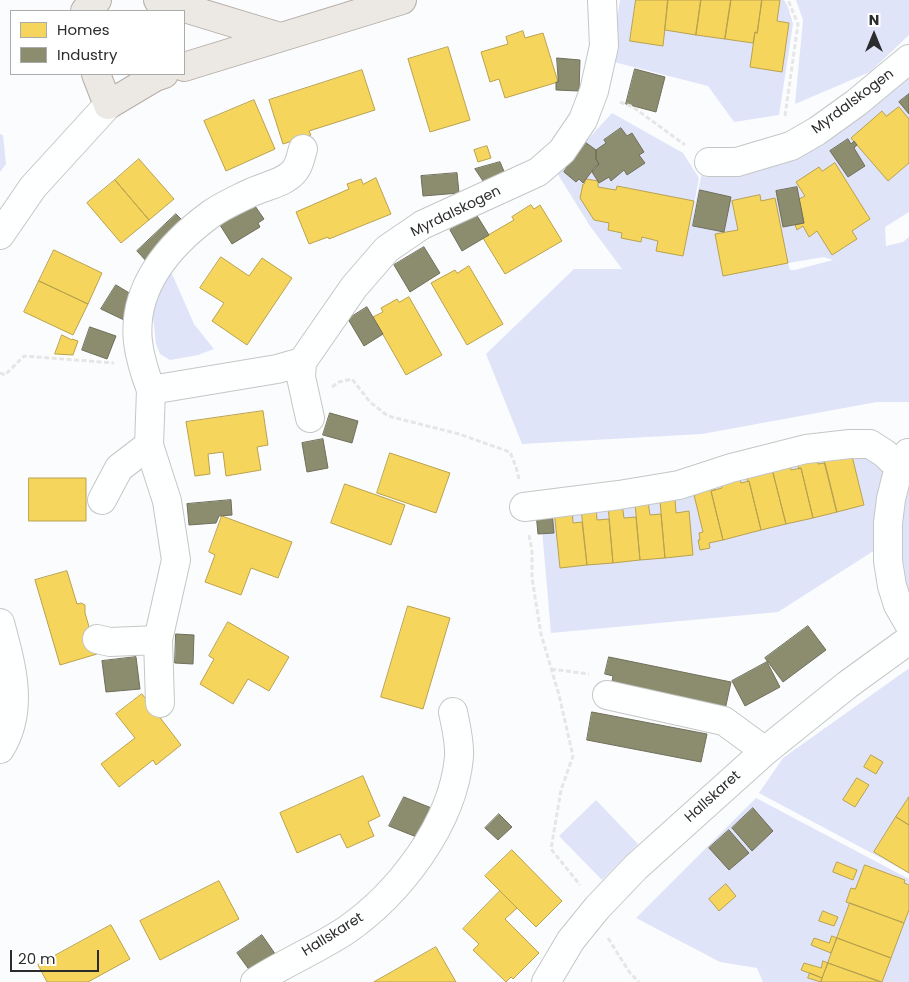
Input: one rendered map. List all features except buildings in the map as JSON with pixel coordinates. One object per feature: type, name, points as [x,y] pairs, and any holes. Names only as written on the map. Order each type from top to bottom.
[{"type":"main road","points":[[86,10],[92,2],[97,0]]},
{"type":"main road","points":[[158,0],[280,37]]},
{"type":"main road","points":[[185,67],[402,0]]},
{"type":"main road","points":[[96,75],[108,104],[161,75]]},
{"type":"street","name":"Myrdalskogen","points":[[302,362],[354,287],[387,249],[422,225],[538,172],[562,151],[583,120],[594,91],[604,46],[602,0]]},
{"type":"street","name":"Myrdalskogen","points":[[709,162],[737,162],[791,146],[817,131],[856,103],[909,59]]},
{"type":"street","points":[[0,235],[33,186],[108,104]]},
{"type":"street","points":[[160,703],[158,640],[176,560],[167,501],[149,445],[146,377],[138,342],[141,305],[147,286],[157,267],[170,249],[213,213],[252,192],[291,176],[298,166],[303,149]]},
{"type":"street","points":[[146,377],[277,369],[302,362],[301,377],[310,418]]},
{"type":"street","points":[[524,507],[679,485],[731,468],[806,449],[850,444],[870,444],[884,453],[904,460],[891,499],[888,522],[888,561],[898,605],[909,624]]},
{"type":"street","points":[[102,500],[119,468],[149,445]]},
{"type":"street","points":[[0,623],[13,671],[14,710],[4,742],[0,748]]},
{"type":"street","points":[[98,639],[110,642],[158,640]]},
{"type":"street","name":"Hallskaret","points":[[546,982],[572,940],[597,908],[636,867],[764,751],[909,640]]},
{"type":"street","points":[[607,695],[724,721],[764,751]]},
{"type":"street","name":"Hallskaret","points":[[255,982],[344,932],[372,910],[410,869],[429,841],[441,818],[456,776],[459,756],[458,736],[453,712]]},
{"type":"path","points":[[788,0],[798,24],[784,119],[791,146]]},
{"type":"path","points":[[594,91],[633,108],[709,162]]},
{"type":"path","points":[[0,373],[5,375],[24,356],[146,377]]},
{"type":"path","points":[[328,390],[339,382],[352,379],[370,402],[388,416],[459,434],[510,452],[516,467],[532,552],[532,578],[541,634],[559,695],[573,756],[561,790],[551,849],[589,895],[597,908],[600,926],[630,973],[640,982]]},
{"type":"shaded area","points":[[620,0],[784,0],[793,24],[779,115],[734,122],[708,86],[610,61]]},
{"type":"shaded area","points":[[796,0],[909,0],[909,35],[870,72],[795,104],[803,20]]},
{"type":"shaded area","points":[[909,74],[909,212],[885,227],[886,246],[903,242],[909,237],[909,402],[877,402],[702,434],[522,444],[486,354],[574,269],[622,269],[590,226],[557,173],[612,113],[683,153],[699,178],[689,231],[703,168],[741,168]],"holes":[[[824,257],[833,260],[795,270],[790,270],[788,263]]]},
{"type":"shaded area","points":[[0,134],[3,135],[6,164],[0,172]]},
{"type":"shaded area","points":[[169,267],[194,324],[214,349],[198,355],[170,360],[160,354],[156,344],[152,307]]},
{"type":"shaded area","points":[[832,440],[877,457],[889,481],[875,550],[778,612],[551,633],[539,495],[679,485]]},
{"type":"shaded area","points":[[909,468],[909,594],[900,584],[898,557],[904,477]]},
{"type":"shaded area","points":[[908,669],[909,873],[759,793],[783,758]]},
{"type":"shaded area","points":[[756,798],[909,879],[909,982],[763,982],[757,968],[720,962],[636,918]]},
{"type":"shaded area","points":[[596,800],[638,844],[602,880],[559,836]]}]
